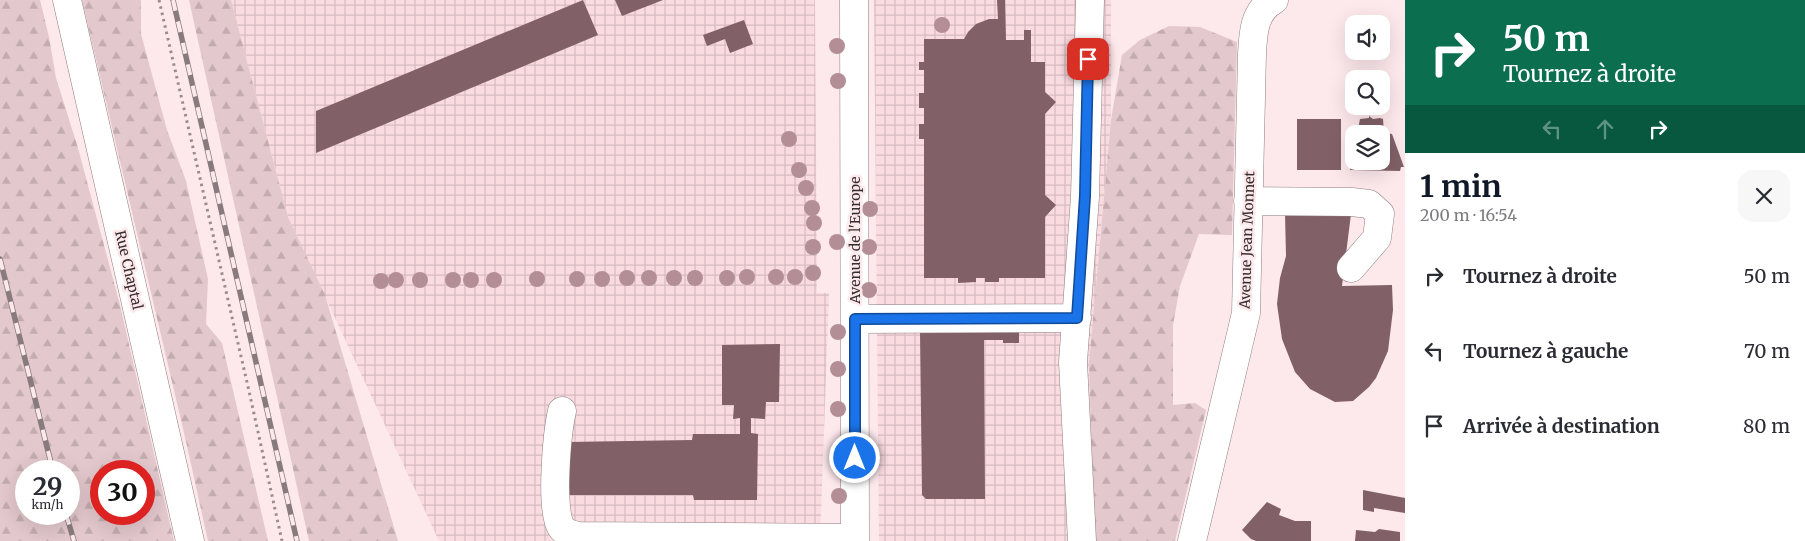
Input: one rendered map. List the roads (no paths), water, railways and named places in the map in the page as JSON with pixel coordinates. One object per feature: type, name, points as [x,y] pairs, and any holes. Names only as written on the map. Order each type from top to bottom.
[{"type":"street","name":"Rue Chaptal","points":[[67,0],[190,541]]},
{"type":"street","name":"Avenue de l'Europe","points":[[854,0],[855,539]]},
{"type":"street","points":[[1082,541],[1074,362],[1085,196],[1090,0]]},
{"type":"street","name":"Avenue Jean Monnet","points":[[1192,541],[1246,313],[1254,30],[1259,14],[1267,4],[1274,0]]},
{"type":"street","points":[[1248,201],[1352,202],[1369,204],[1380,214],[1377,238],[1351,268]]},
{"type":"street","points":[[855,319],[1077,318]]},
{"type":"street","points":[[562,410],[558,427],[555,507],[561,526],[570,534],[578,536],[855,539]]},
{"type":"railway","points":[[173,0],[297,541]]},
{"type":"railway","points":[[0,259],[50,460]]},
{"type":"railway","points":[[69,525],[74,541]]}]
